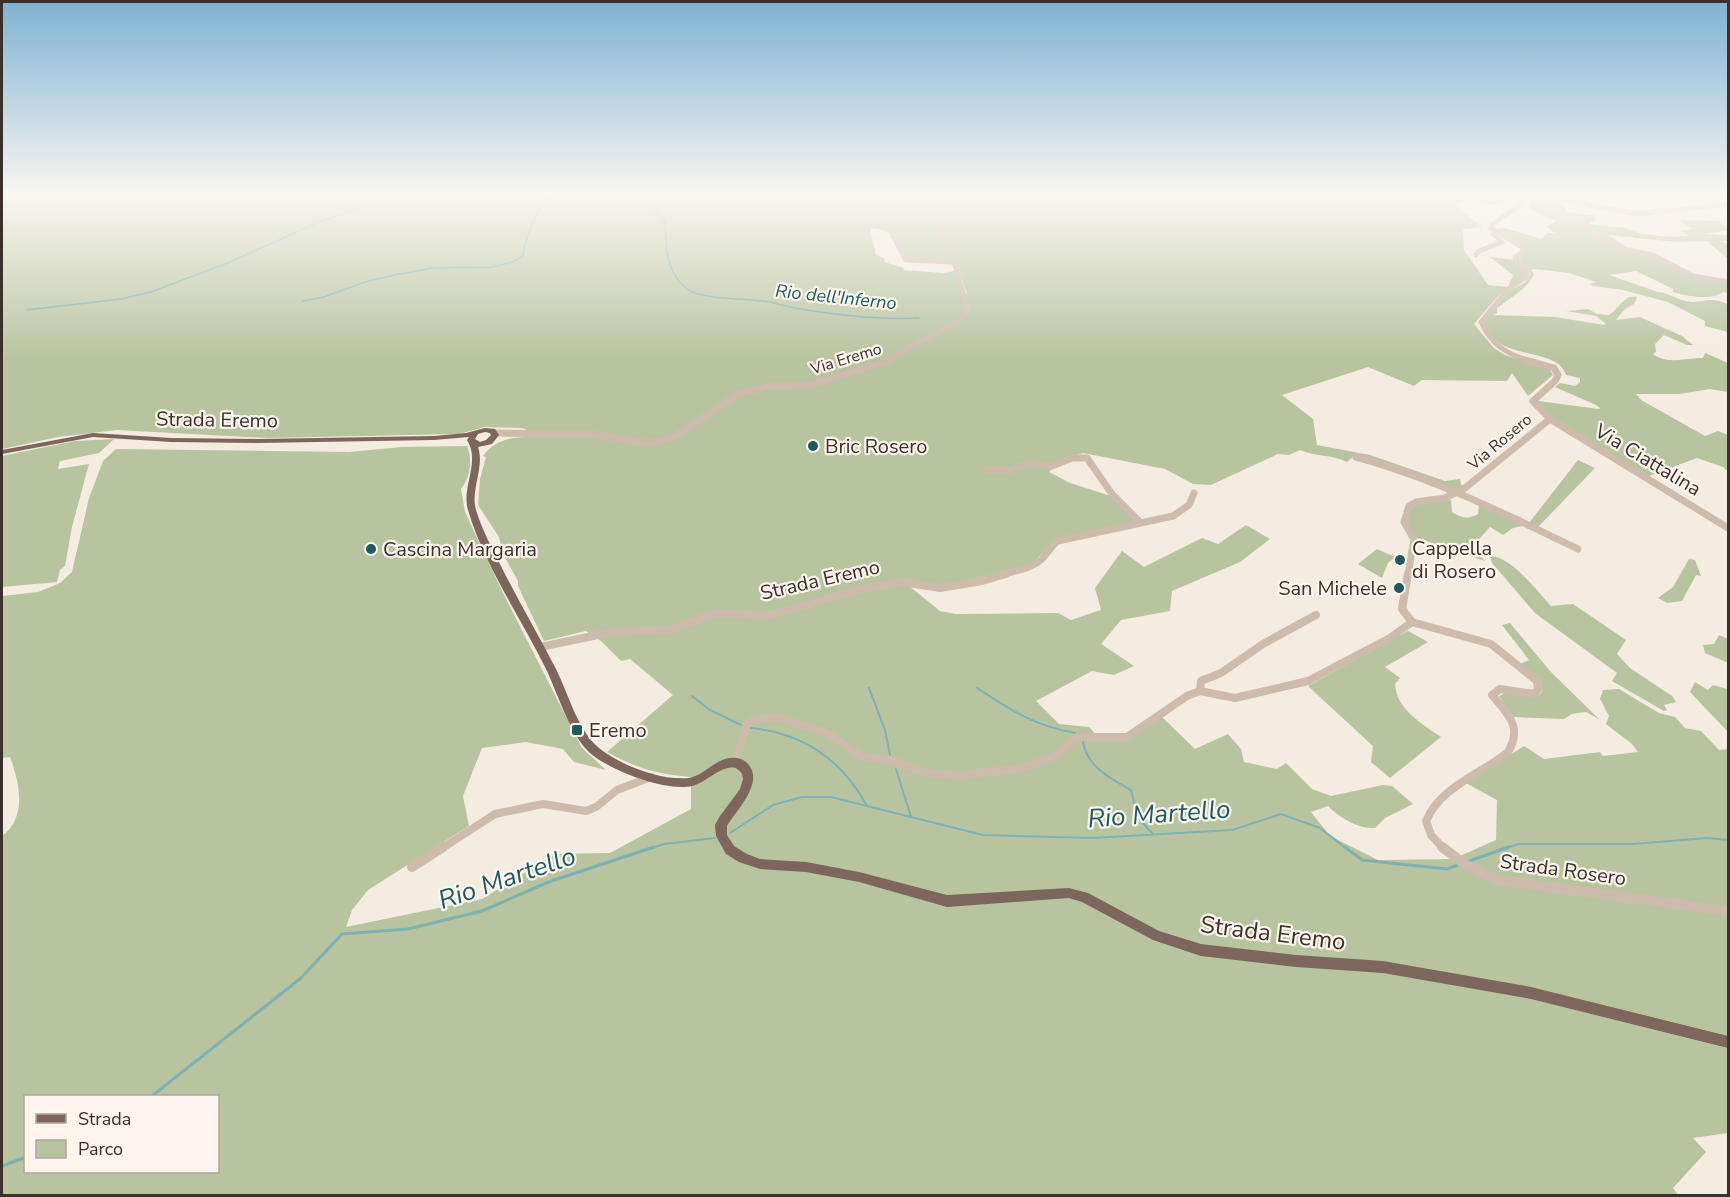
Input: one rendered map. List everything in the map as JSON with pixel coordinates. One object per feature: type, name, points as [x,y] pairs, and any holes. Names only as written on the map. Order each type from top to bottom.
[{"type":"main road","points":[[473,440],[485,430],[491,439]]},
{"type":"main road","name":"Strada Eremo","points":[[2,452],[93,435],[182,440],[434,438],[473,440]]},
{"type":"main road","points":[[473,440],[491,439]]},
{"type":"main road","points":[[476,462],[491,439]]},
{"type":"main road","points":[[473,440],[476,462],[470,496],[472,510],[505,581],[577,723],[593,749],[616,764],[651,777],[691,782],[725,764],[735,762]]},
{"type":"main road","name":"Strada Eremo","points":[[735,762],[747,770],[749,778],[747,786],[720,825],[722,836],[730,850],[760,864],[806,867],[859,877],[947,901],[1069,893],[1084,897],[1157,936],[1201,950],[1296,961],[1383,967],[1531,993],[1728,1042]]},
{"type":"street","points":[[900,249],[906,260],[954,262]]},
{"type":"street","name":"Via Eremo","points":[[491,439],[532,435],[592,434],[644,443],[658,442],[674,436],[738,394],[770,386],[811,385],[893,359],[960,320],[966,314],[968,309],[954,262],[947,249]]},
{"type":"street","points":[[1476,255],[1484,249]]},
{"type":"street","name":"Via Rosero","points":[[1456,493],[1550,419],[1533,400],[1556,381],[1558,375],[1554,368],[1505,353],[1492,342],[1481,322],[1507,290],[1525,278],[1527,272],[1515,258],[1525,249]]},
{"type":"street","points":[[1622,249],[1653,255],[1693,276],[1728,282]]},
{"type":"street","name":"Via Ciattalina","points":[[1550,419],[1728,528]]},
{"type":"street","points":[[986,470],[1010,470],[1029,463],[1052,466],[1072,459],[1087,458],[1112,495],[1141,523]]},
{"type":"street","points":[[1356,458],[1378,463],[1506,513],[1578,549]]},
{"type":"street","name":"Strada Eremo","points":[[540,647],[612,632],[670,630],[718,613],[768,616],[862,589],[902,582],[940,588],[982,581],[1032,566],[1042,559],[1054,543],[1181,513],[1189,505],[1194,493]]},
{"type":"street","points":[[735,762],[747,725],[754,720],[776,717],[827,732],[863,757],[890,760],[927,773],[959,776],[1027,767],[1057,755],[1073,740],[1081,737],[1127,737],[1186,696],[1200,691],[1235,698],[1308,681],[1390,638],[1412,622],[1402,609],[1414,539],[1404,522],[1404,516],[1409,506],[1416,502],[1440,500],[1456,493]]},
{"type":"street","points":[[1200,691],[1201,681],[1221,674],[1263,644],[1316,615]]},
{"type":"street","name":"Strada Rosero","points":[[1412,622],[1491,644],[1537,681],[1538,689],[1535,694],[1500,689],[1492,695],[1511,718],[1515,742],[1510,753],[1462,781],[1429,813],[1426,821],[1430,834],[1455,857],[1491,879],[1728,911]]},
{"type":"street","points":[[412,867],[495,814],[543,804],[585,811],[596,807],[617,790],[651,777]]},
{"type":"green space","points":[[2,249],[875,249],[876,255],[885,258],[884,262],[904,268],[903,270],[943,273],[955,271],[962,294],[967,294],[955,260],[908,260],[902,249],[1464,249],[1488,285],[1508,287],[1513,275],[1490,257],[1515,260],[1525,272],[1524,277],[1500,294],[1474,324],[1494,348],[1505,355],[1549,368],[1553,375],[1528,396],[1512,373],[1507,381],[1422,380],[1414,386],[1368,367],[1282,395],[1313,419],[1317,445],[1370,455],[1445,481],[1460,479],[1462,488],[1456,491],[1354,456],[1347,462],[1300,450],[1289,455],[1278,454],[1211,485],[1193,484],[1165,469],[1083,453],[1062,460],[1049,472],[1070,483],[1111,496],[1136,522],[1054,541],[1033,563],[987,577],[941,585],[903,581],[940,611],[956,614],[1058,613],[1071,620],[1101,610],[1095,588],[1122,551],[1144,567],[1202,538],[1218,544],[1246,525],[1270,539],[1240,562],[1172,591],[1170,611],[1121,620],[1101,644],[1134,666],[1114,675],[1092,671],[1036,701],[1059,724],[1089,727],[1100,739],[1118,740],[1162,717],[1195,749],[1228,734],[1241,749],[1244,762],[1277,769],[1286,763],[1312,789],[1331,796],[1383,785],[1392,786],[1413,804],[1385,818],[1375,828],[1362,827],[1350,822],[1328,806],[1311,812],[1330,836],[1378,860],[1453,859],[1496,840],[1497,800],[1466,783],[1524,746],[1544,759],[1600,752],[1603,756],[1638,752],[1632,744],[1606,724],[1609,716],[1600,699],[1603,690],[1619,689],[1659,713],[1675,717],[1685,728],[1701,731],[1719,750],[1728,749],[1728,1133],[1693,1138],[1706,1152],[1673,1188],[1679,1196],[2,1195],[2,836],[15,819],[19,799],[10,757],[2,758],[2,596],[38,592],[60,583],[72,572],[89,498],[103,461],[116,449],[349,452],[402,447],[467,446],[470,469],[461,489],[465,512],[502,591],[582,748],[606,770],[574,762],[563,749],[526,742],[482,748],[463,796],[469,826],[368,890],[352,910],[346,927],[482,899],[555,854],[610,853],[691,809],[691,777],[648,770],[607,752],[673,695],[630,659],[621,661],[601,641],[586,631],[544,641],[518,586],[518,581],[503,554],[499,537],[478,505],[480,479],[486,457],[483,456],[489,449],[510,439],[542,436],[522,428],[485,427],[459,434],[267,438],[117,430],[58,437],[2,449]]},
{"type":"green space","points":[[1528,249],[1618,249],[1649,255],[1685,274],[1728,282],[1728,293],[1698,297],[1673,292],[1673,289],[1636,271],[1609,275],[1686,301],[1714,300],[1727,304],[1728,332],[1705,326],[1705,321],[1668,302],[1623,290],[1593,286],[1590,284],[1596,282],[1569,273],[1534,269],[1531,270],[1534,274],[1528,284],[1497,308],[1497,313],[1492,315],[1555,317],[1604,325],[1606,324],[1596,316],[1566,311],[1588,309],[1597,314],[1609,315],[1625,300],[1637,297],[1635,303],[1623,311],[1616,320],[1640,317],[1682,336],[1693,345],[1687,345],[1664,335],[1655,344],[1656,352],[1653,354],[1664,359],[1677,360],[1703,358],[1705,353],[1728,363],[1728,392],[1710,389],[1679,394],[1636,394],[1641,400],[1705,436],[1718,431],[1728,435],[1728,472],[1723,467],[1697,458],[1646,477],[1555,421],[1538,403],[1538,401],[1600,408],[1555,387],[1560,383],[1575,386],[1580,382],[1580,378],[1566,375],[1560,366],[1551,360],[1512,349],[1500,343],[1490,335],[1484,322],[1509,291],[1526,282],[1530,273],[1519,258]]},
{"type":"green space","points":[[1716,249],[1728,249],[1728,259]]},
{"type":"green space","points":[[114,439],[99,453],[60,461],[58,469],[89,464],[72,527],[65,566],[60,570],[57,582],[2,587],[2,456],[75,441]]},
{"type":"green space","points":[[1578,460],[1595,468],[1538,527],[1529,523]]},
{"type":"green space","points":[[1451,500],[1452,512],[1462,517],[1468,518],[1478,514],[1479,505],[1527,525],[1513,528],[1503,535],[1490,527],[1472,547],[1485,561],[1417,538],[1409,526],[1407,517],[1409,511],[1417,504]]},
{"type":"green space","points":[[1377,549],[1395,557],[1388,563],[1382,578],[1358,564]]},
{"type":"green space","points":[[1490,556],[1515,568],[1551,606],[1573,604],[1626,640],[1617,654],[1630,668],[1672,696],[1676,702],[1664,705],[1667,710],[1664,711],[1612,681],[1617,673],[1535,613],[1492,563]]},
{"type":"green space","points":[[1689,559],[1695,560],[1701,576],[1696,575],[1682,601],[1667,603],[1658,598],[1673,587]]},
{"type":"green space","points":[[1510,623],[1550,671],[1600,720],[1586,712],[1572,714],[1564,719],[1514,717],[1499,696],[1505,693],[1537,697],[1542,692],[1541,681],[1520,664],[1529,660],[1502,625]]},
{"type":"green space","points":[[1408,631],[1428,642],[1385,667],[1400,678],[1395,684],[1396,693],[1405,708],[1418,721],[1441,737],[1390,778],[1371,762],[1373,746],[1308,686]]},
{"type":"green space","points":[[1719,635],[1728,639],[1728,663],[1705,653],[1703,645],[1714,644]]},
{"type":"green space","points":[[1695,682],[1708,690],[1713,685],[1727,689],[1728,682],[1728,732],[1690,692]]},
{"type":"waterway","points":[[26,310],[121,299],[151,292],[259,249]]},
{"type":"waterway","points":[[303,301],[324,297],[365,282],[394,275],[433,268],[492,267],[513,262],[523,256],[524,249]]},
{"type":"waterway","name":"Rio dell'Inferno","points":[[667,249],[674,274],[687,289],[694,293],[767,302],[841,315],[872,318],[919,318]]},
{"type":"waterway","points":[[869,688],[885,730],[890,755]]},
{"type":"waterway","points":[[977,688],[1023,716],[1047,726],[1075,733]]},
{"type":"waterway","points":[[692,696],[710,710],[741,725]]},
{"type":"waterway","points":[[751,728],[788,736],[819,752],[846,775],[867,806]]},
{"type":"waterway","points":[[1083,742],[1095,765],[1131,790],[1138,818],[1153,834]]},
{"type":"waterway","points":[[896,769],[911,817]]},
{"type":"waterway","name":"Rio Martello","points":[[730,833],[773,805],[802,797],[831,797],[867,806]]},
{"type":"waterway","name":"Rio Martello","points":[[867,806],[911,817]]},
{"type":"waterway","name":"Rio Martello","points":[[911,817],[983,835],[1092,838],[1232,830],[1281,814],[1320,828],[1347,849]]},
{"type":"waterway","name":"Rio Martello","points":[[649,849],[664,844],[715,838]]},
{"type":"waterway","name":"Rio Martello","points":[[1504,849],[1518,844],[1633,844],[1707,838],[1728,840]]},
{"type":"waterway","name":"Rio Martello","points":[[153,1095],[301,978],[342,934],[408,929],[482,911],[551,881],[654,847]]},
{"type":"waterway","name":"Rio Martello","points":[[1345,847],[1362,860],[1447,869],[1458,865]]},
{"type":"waterway","name":"Rio Martello","points":[[1469,861],[1509,847]]},
{"type":"waterway","name":"Rio Martello","points":[[2,1166],[24,1158]]},
{"type":"place","name":"Bric Rosero","points":[[813,446]]},
{"type":"place","name":"Cascina Margaria","points":[[371,549]]},
{"type":"place","name":"Cappella di Rosero","points":[[1400,560]]},
{"type":"place","name":"San Michele","points":[[1399,588]]},
{"type":"place","name":"Eremo","points":[[577,730]]}]
